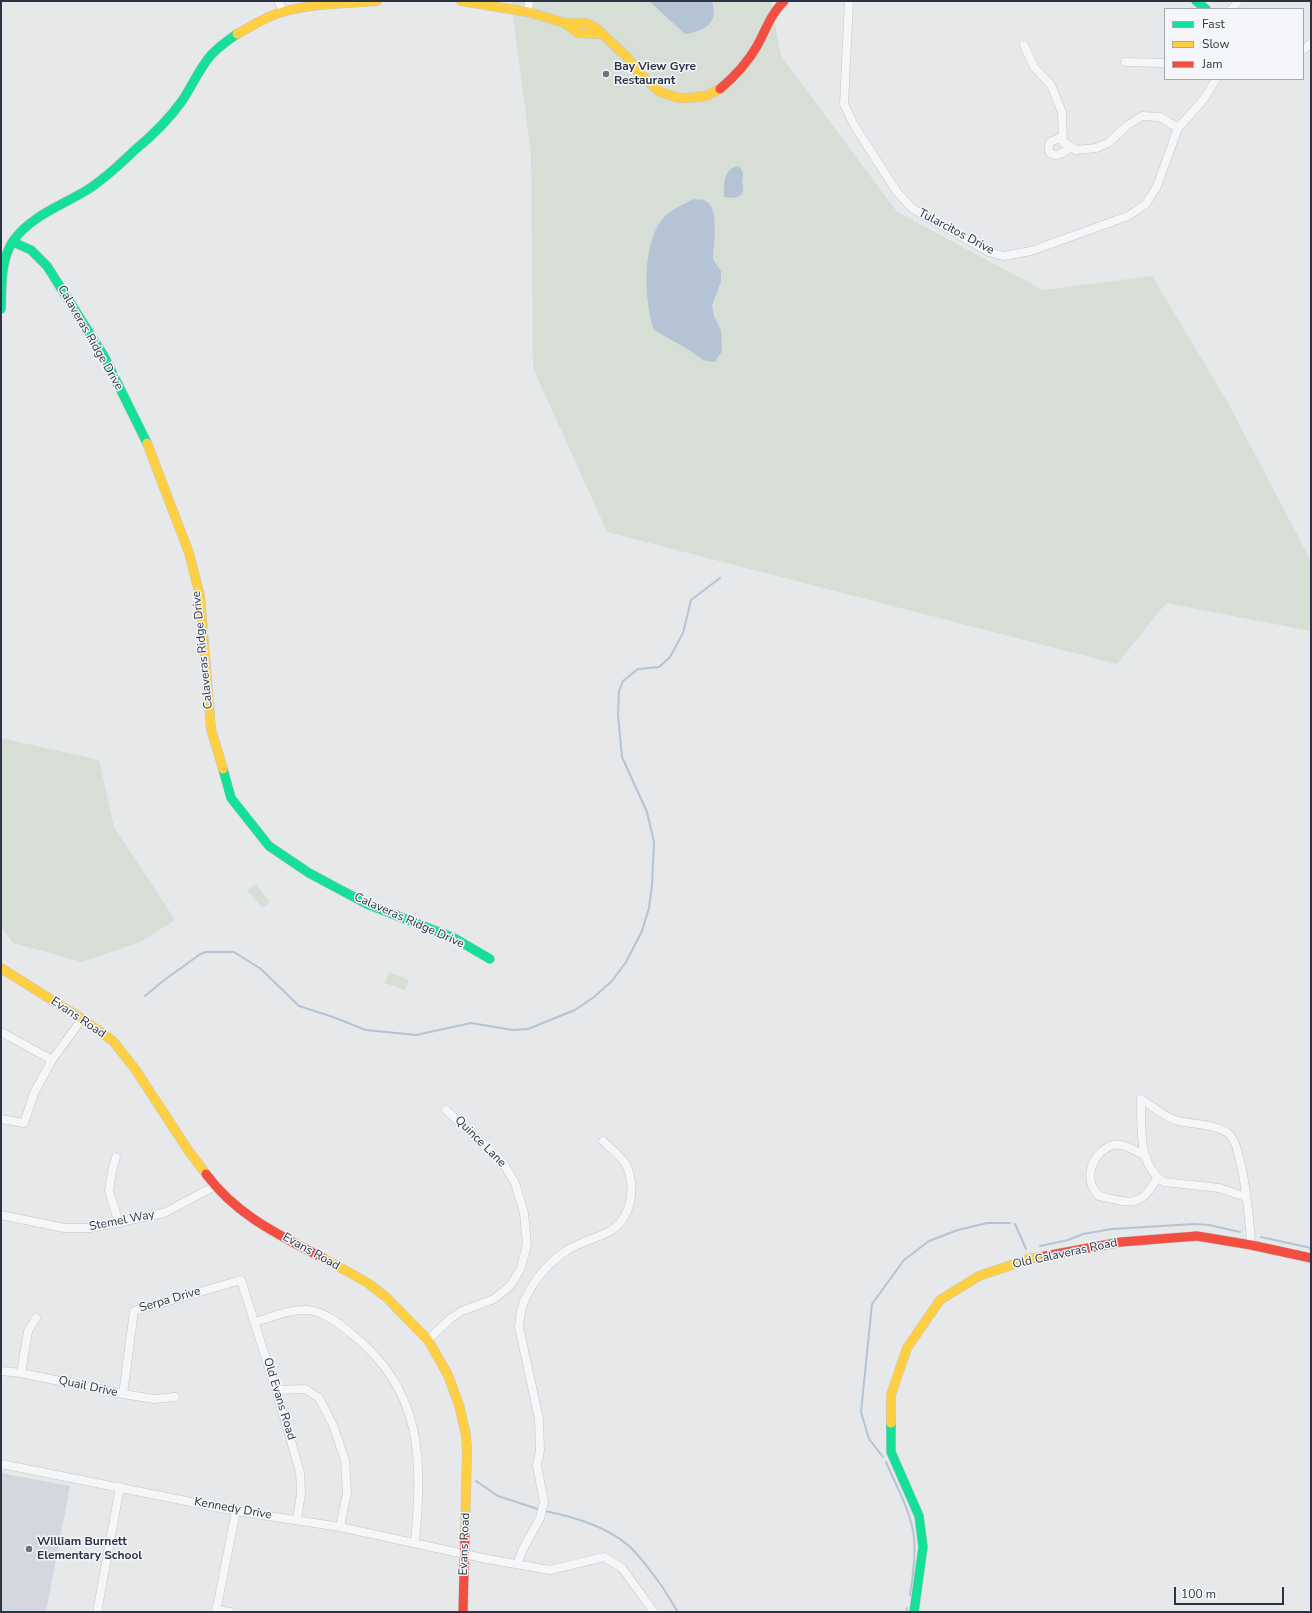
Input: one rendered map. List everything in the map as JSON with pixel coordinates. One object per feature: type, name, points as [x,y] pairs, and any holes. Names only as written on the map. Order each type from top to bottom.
[{"type":"street","points":[[278,1],[283,11]]},
{"type":"street","points":[[1,310],[2,282],[5,261],[13,242],[32,221],[43,212],[85,192],[144,143],[178,105],[212,54],[265,18],[283,11],[377,1]]},
{"type":"street","points":[[461,1],[528,12],[565,23],[573,33],[585,35],[602,34],[628,58],[639,73],[660,92],[678,98],[706,96],[721,88],[739,70],[756,48],[774,11],[784,1]]},
{"type":"street","points":[[528,12],[529,1]]},
{"type":"street","name":"Tularcitos Drive","points":[[849,1],[844,104],[854,125],[897,192],[913,209],[989,252],[1003,256],[1031,252],[1128,216],[1146,204],[1157,186],[1178,128],[1204,99],[1215,80]]},
{"type":"street","points":[[1196,1],[1205,8]]},
{"type":"street","points":[[1024,45],[1034,67],[1052,85],[1062,112],[1063,142],[1076,150],[1096,148],[1108,143],[1128,125],[1142,116],[1160,117],[1178,128]]},
{"type":"street","points":[[1125,62],[1164,63]]},
{"type":"street","points":[[1062,137],[1050,142],[1048,148],[1050,152],[1054,155],[1060,155],[1066,152],[1070,146]]},
{"type":"street","name":"Calaveras Ridge Drive","points":[[13,242],[31,250],[47,266],[104,356],[148,442],[189,553],[200,596],[211,729],[231,798],[269,846],[309,873],[367,904],[454,938],[490,959]]},
{"type":"street","name":"Evans Road","points":[[1,968],[82,1019],[112,1041],[125,1056],[188,1150],[215,1186],[240,1210],[270,1230],[368,1283],[387,1298],[428,1340],[448,1375],[459,1405],[466,1435],[467,1450],[463,1612]]},
{"type":"street","points":[[1,1119],[24,1123],[34,1093],[52,1060],[82,1019]]},
{"type":"street","points":[[1,1032],[52,1060]]},
{"type":"street","points":[[1246,1197],[1219,1188],[1164,1182],[1157,1178],[1153,1172],[1142,1144],[1141,1099],[1173,1119],[1214,1127],[1229,1134],[1236,1143],[1239,1154],[1249,1215],[1251,1245]]},
{"type":"street","name":"Quince Lane","points":[[428,1340],[451,1318],[462,1311],[494,1299],[511,1285],[521,1268],[527,1244],[524,1213],[515,1183],[502,1161],[446,1110]]},
{"type":"street","points":[[517,1564],[523,1549],[541,1515],[543,1506],[537,1465],[540,1451],[539,1419],[519,1327],[521,1312],[526,1297],[532,1286],[548,1266],[566,1251],[610,1231],[620,1223],[629,1210],[631,1183],[628,1169],[624,1162],[603,1141]]},
{"type":"street","points":[[1146,1156],[1124,1146],[1114,1145],[1097,1156],[1091,1170],[1092,1185],[1099,1196],[1124,1202],[1140,1200],[1150,1190],[1157,1178]]},
{"type":"street","points":[[116,1157],[109,1191],[119,1223]]},
{"type":"street","name":"Stemel Way","points":[[1,1215],[64,1228],[90,1228],[164,1213],[215,1186]]},
{"type":"street","name":"Old Calaveras Road","points":[[914,1612],[923,1547],[919,1516],[891,1452],[891,1395],[907,1348],[940,1300],[979,1276],[1029,1259],[1121,1242],[1197,1236],[1251,1245],[1311,1258]]},
{"type":"street","name":"Old Evans Road","points":[[241,1280],[300,1472],[301,1493],[297,1520]]},
{"type":"street","name":"Serpa Drive","points":[[123,1394],[134,1311],[241,1280]]},
{"type":"street","points":[[255,1322],[297,1310],[310,1310],[326,1316],[345,1328],[374,1353],[383,1364],[405,1401],[415,1435],[419,1472],[415,1543]]},
{"type":"street","points":[[21,1373],[28,1331],[36,1318]]},
{"type":"street","name":"Quail Drive","points":[[1,1371],[21,1373],[154,1399],[175,1397]]},
{"type":"street","points":[[276,1390],[305,1389],[319,1398],[333,1425],[345,1460],[347,1493],[340,1527]]},
{"type":"street","name":"Kennedy Drive","points":[[1,1464],[236,1511],[340,1527],[464,1553]]},
{"type":"street","points":[[97,1612],[120,1487]]},
{"type":"street","points":[[230,1612],[216,1611],[236,1511]]},
{"type":"street","points":[[464,1553],[487,1559],[550,1570],[604,1556],[622,1568],[654,1612]]},
{"type":"shaded area","points":[[511,1],[771,1],[781,56],[897,212],[1043,290],[1152,276],[1228,403],[1311,561],[1311,631],[1166,603],[1117,664],[607,532],[533,368],[531,154]]},
{"type":"shaded area","points":[[1,738],[99,760],[114,827],[175,920],[142,941],[82,962],[13,943],[1,927]]},
{"type":"shaded area","points":[[255,884],[270,902],[262,908],[247,890]]},
{"type":"shaded area","points":[[389,972],[409,980],[405,990],[385,983]]},
{"type":"shaded area","name":"William Burnett Elementary School","points":[[1,1473],[70,1486],[46,1612],[1,1612]]},
{"type":"water","points":[[649,1],[712,1],[714,15],[709,25],[699,31],[685,34]]},
{"type":"water","points":[[738,166],[742,170],[743,174],[743,192],[741,195],[736,197],[724,197],[725,178],[729,170]]},
{"type":"water","points":[[694,199],[704,200],[713,210],[715,236],[713,259],[721,271],[721,281],[712,306],[714,316],[721,330],[722,351],[715,362],[703,360],[689,350],[654,330],[648,304],[648,259],[650,245],[655,232],[664,217]]},
{"type":"waterway","points":[[145,996],[163,981],[205,952],[234,952],[261,969],[299,1006],[366,1030],[416,1035],[471,1023],[513,1030],[528,1029],[575,1010],[594,997],[612,981],[626,962],[642,931],[649,908],[652,885],[654,842],[647,812],[622,757],[618,715],[619,691],[623,681],[638,669],[659,667],[670,657],[683,633],[691,600],[720,578]]},
{"type":"waterway","points":[[883,1457],[869,1439],[861,1412],[872,1304],[904,1260],[929,1241],[958,1230],[987,1223],[1010,1223]]},
{"type":"waterway","points":[[1015,1224],[1026,1249]]},
{"type":"waterway","points":[[1040,1246],[1068,1240],[1083,1234],[1112,1229],[1194,1224],[1209,1225],[1240,1232]]},
{"type":"waterway","points":[[1261,1237],[1311,1248]]},
{"type":"waterway","points":[[886,1462],[903,1499],[910,1518],[914,1537],[914,1559],[910,1595]]},
{"type":"waterway","points":[[476,1481],[498,1496],[541,1510]]},
{"type":"waterway","points":[[545,1511],[589,1523],[620,1539],[629,1546],[644,1563],[661,1585],[678,1612]]},
{"type":"waterway","points":[[906,1612],[907,1608]]},
{"type":"traffic: fast","points":[[1196,1],[1205,8]]},
{"type":"traffic: fast","points":[[1,309],[2,274],[6,257],[13,241],[29,224],[100,181],[149,138],[177,108],[211,55],[237,34]]},
{"type":"traffic: fast","points":[[13,242],[31,250],[47,266],[104,356],[147,443]]},
{"type":"traffic: fast","points":[[223,769],[231,798],[269,846],[309,873],[367,904],[454,938],[490,959]]},
{"type":"traffic: fast","points":[[891,1423],[891,1452],[919,1516],[923,1547],[914,1612]]},
{"type":"traffic: slow","points":[[237,34],[266,18],[288,10],[326,4],[377,1]]},
{"type":"traffic: slow","points":[[461,1],[528,12],[565,23],[586,23],[596,28],[628,58],[639,73],[660,92],[679,98],[688,98],[706,96],[720,89]]},
{"type":"traffic: slow","points":[[565,23],[578,33],[602,34]]},
{"type":"traffic: slow","points":[[147,443],[189,553],[200,596],[211,729],[223,769]]},
{"type":"traffic: slow","points":[[1,968],[82,1019],[113,1041],[135,1069],[188,1150],[206,1174]]},
{"type":"traffic: slow","points":[[891,1423],[891,1395],[907,1348],[940,1300],[979,1276],[1029,1259],[1045,1256]]},
{"type":"traffic: slow","points":[[323,1258],[368,1283],[387,1298],[428,1340],[448,1375],[459,1405],[466,1435],[465,1535]]},
{"type":"traffic: jam","points":[[720,89],[749,58],[772,17],[784,1]]},
{"type":"traffic: jam","points":[[206,1174],[218,1188],[245,1213],[290,1241],[323,1258]]},
{"type":"traffic: jam","points":[[1045,1256],[1121,1242],[1197,1236],[1251,1245],[1311,1258]]},
{"type":"traffic: jam","points":[[463,1612],[465,1535]]},
{"type":"place","name":"Bay View Gyre Restaurant","points":[[606,74]]},
{"type":"place","name":"William Burnett Elementary School","points":[[29,1549]]}]
